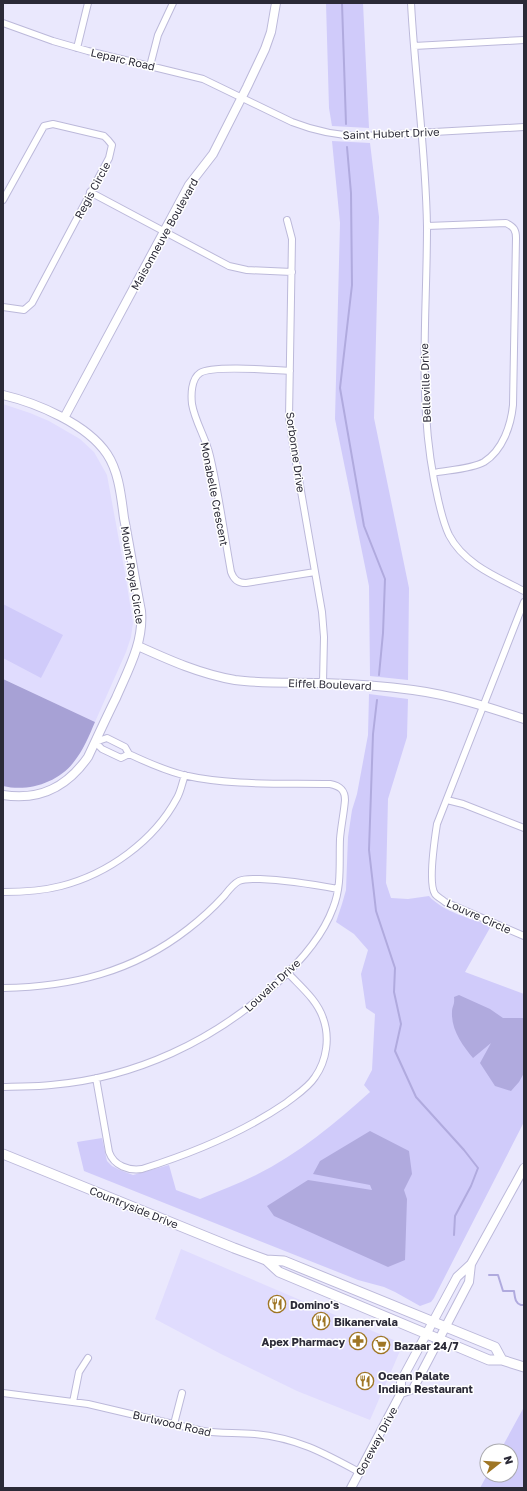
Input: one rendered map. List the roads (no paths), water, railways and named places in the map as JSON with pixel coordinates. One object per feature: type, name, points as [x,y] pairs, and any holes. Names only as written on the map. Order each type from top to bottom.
[{"type":"main road","name":"Countryside Drive","points":[[3,1154],[266,1260],[284,1261],[495,1347],[502,1360]]},
{"type":"main road","name":"Countryside Drive","points":[[266,1260],[279,1272],[426,1334],[489,1360],[502,1360],[524,1367]]},
{"type":"street","points":[[77,48],[88,3]]},
{"type":"street","points":[[150,66],[158,35],[173,3]]},
{"type":"street","name":"Maisonneuve Boulevard","points":[[64,418],[189,185],[213,154],[242,98],[266,49],[271,32],[276,3]]},
{"type":"street","name":"Belleville Drive","points":[[411,3],[422,133],[427,226],[424,392],[426,427],[433,473],[444,524],[450,537],[456,545],[471,561],[524,591]]},
{"type":"street","name":"Leparc Road","points":[[3,23],[77,48],[203,79],[242,98]]},
{"type":"street","points":[[414,46],[524,40]]},
{"type":"street","name":"Saint Hubert Drive","points":[[242,98],[302,126],[335,134],[356,136],[524,128]]},
{"type":"street","name":"Regis Circle","points":[[3,200],[40,130],[44,126],[53,124],[104,136],[112,145],[111,153],[32,303],[24,310],[3,307]]},
{"type":"street","points":[[90,192],[229,266],[239,269],[292,272]]},
{"type":"street","name":"Sorbonne Drive","points":[[287,220],[292,239],[290,431],[323,623],[323,683]]},
{"type":"street","points":[[427,226],[506,223],[513,227],[516,232],[513,405],[509,426],[500,445],[484,462],[475,466],[433,473]]},
{"type":"street","name":"Monabelle Crescent","points":[[290,371],[229,369],[199,373],[195,378],[192,390],[192,404],[210,455],[233,578],[241,583],[315,572]]},
{"type":"street","name":"Mount Royal Circle","points":[[3,395],[23,400],[64,418],[89,434],[102,446],[116,475],[141,610],[141,629],[138,646],[96,742],[82,766],[63,784],[35,796],[22,797],[3,795]]},
{"type":"street","points":[[484,706],[524,602]]},
{"type":"street","name":"Eiffel Boulevard","points":[[138,646],[186,667],[233,679],[258,682],[323,683],[389,687],[437,694],[484,706],[524,719]]},
{"type":"street","name":"Louvre Circle","points":[[484,706],[446,800],[438,824],[433,846],[434,866],[432,885],[435,894],[445,902],[524,936]]},
{"type":"street","name":"Louvain Drive","points":[[3,1087],[51,1086],[96,1078],[150,1062],[201,1038],[240,1014],[263,996],[288,973],[316,941],[334,906],[338,889],[340,839],[346,800],[343,790],[339,786],[330,784],[231,782],[185,775],[151,764],[129,754],[125,747],[107,738],[96,742],[102,749],[121,758],[129,754]]},
{"type":"street","points":[[3,892],[30,891],[60,886],[83,879],[112,864],[137,847],[160,822],[178,797],[185,775]]},
{"type":"street","points":[[446,800],[463,804],[524,828]]},
{"type":"street","points":[[3,988],[46,986],[70,982],[91,977],[130,964],[179,936],[206,914],[234,884],[244,880],[294,881],[338,889]]},
{"type":"street","points":[[96,1078],[109,1152],[111,1158],[120,1166],[135,1170],[142,1169],[198,1150],[239,1131],[273,1111],[299,1093],[315,1077],[323,1061],[327,1043],[323,1018],[311,997],[288,973]]},
{"type":"street","name":"Goreway Drive","points":[[351,1488],[401,1393],[402,1381],[457,1276],[471,1264],[524,1168]]},
{"type":"street","name":"Goreway Drive","points":[[401,1393],[413,1389],[469,1282],[471,1264]]},
{"type":"street","points":[[73,1402],[79,1372],[88,1358]]},
{"type":"street","name":"Burlwood Road","points":[[3,1393],[73,1402],[218,1433],[255,1434],[290,1440],[322,1452],[359,1472]]},
{"type":"street","points":[[174,1424],[182,1393]]},
{"type":"waterway","points":[[342,3],[346,124]]},
{"type":"waterway","points":[[347,147],[351,193],[352,285],[340,388],[364,526],[385,579],[383,633],[379,675]]},
{"type":"waterway","points":[[377,700],[373,734],[369,850],[376,911],[395,968],[394,992],[401,1024],[395,1051],[416,1097],[464,1150],[478,1168],[471,1186],[455,1216],[454,1235]]},
{"type":"waterway","points":[[489,1275],[498,1275],[503,1291],[514,1291],[516,1302],[524,1305]]},
{"type":"place","name":"Domino's","points":[[277,1304]]},
{"type":"place","name":"Bikanervala","points":[[321,1321]]},
{"type":"place","name":"Apex Pharmacy","points":[[358,1341]]},
{"type":"place","name":"Bazaar 24/7","points":[[381,1345]]},
{"type":"place","name":"Ocean Palate Indian Restaurant","points":[[365,1381]]}]
